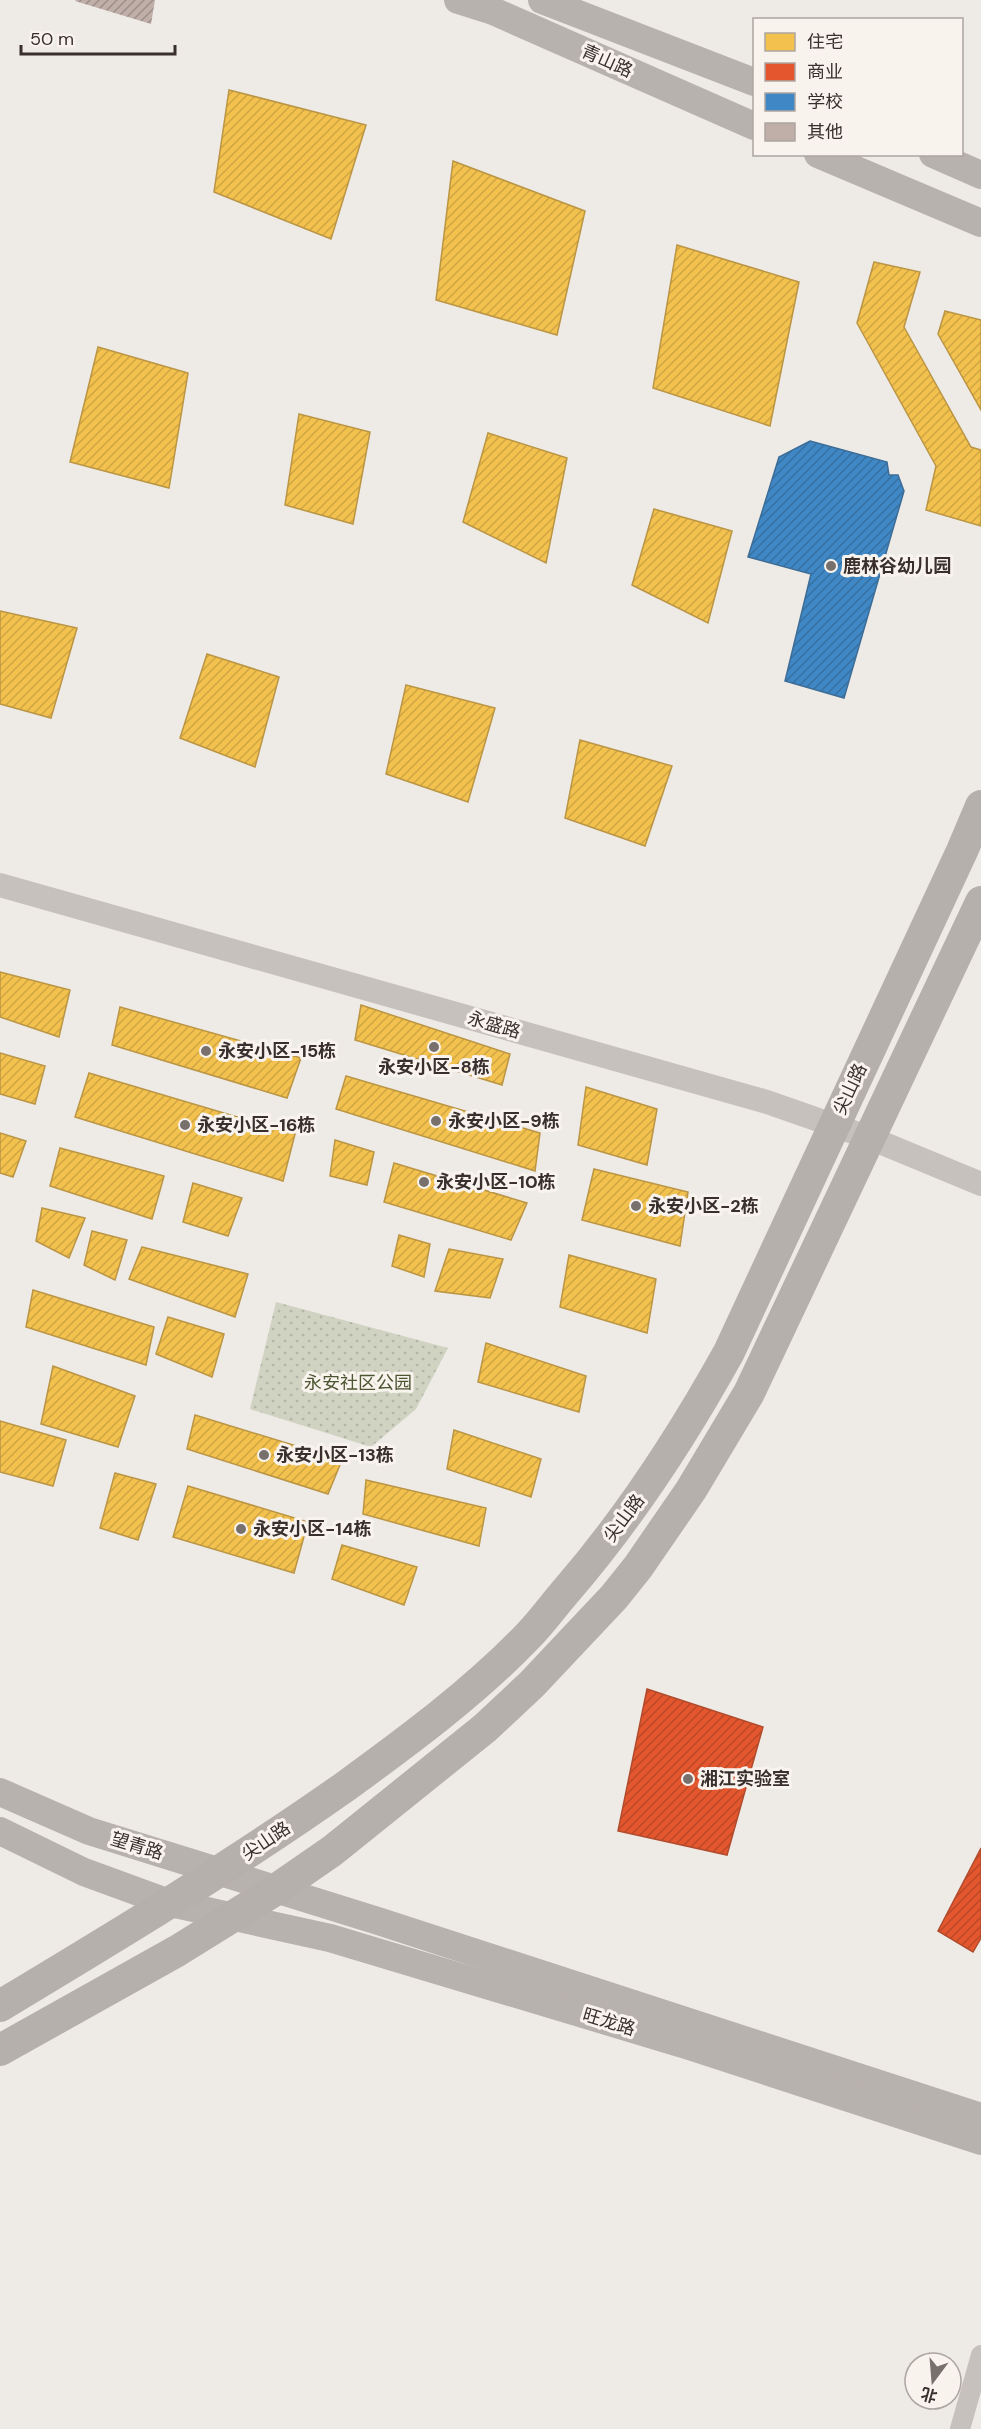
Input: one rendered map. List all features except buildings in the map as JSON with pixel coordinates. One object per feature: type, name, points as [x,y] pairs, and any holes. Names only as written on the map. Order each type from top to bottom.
[{"type":"main road","name":"青山路","points":[[458,0],[493,11],[753,126]]},
{"type":"main road","name":"青山路","points":[[542,0],[753,82]]},
{"type":"main road","points":[[823,156],[981,223]]},
{"type":"main road","points":[[938,156],[981,175]]},
{"type":"main road","name":"尖山路","points":[[0,2006],[170,1903],[284,1830],[405,1743],[440,1715],[528,1636],[585,1569],[649,1485],[701,1403],[729,1352],[981,806]]},
{"type":"main road","points":[[0,2050],[234,1917],[332,1851],[485,1728],[576,1639],[638,1567],[691,1490],[748,1394],[981,902]]},
{"type":"main road","name":"望青路","points":[[0,1792],[89,1832],[277,1889]]},
{"type":"main road","points":[[0,1831],[84,1872],[170,1903],[234,1917]]},
{"type":"main road","name":"旺龙路","points":[[277,1889],[981,2117]]},
{"type":"main road","name":"旺龙路","points":[[234,1917],[330,1938],[683,2044],[981,2141]]},
{"type":"street","name":"永盛路","points":[[0,873],[746,1085],[981,1172]]},
{"type":"street","name":"永盛路","points":[[0,885],[837,1120]]},
{"type":"street","name":"永盛路","points":[[872,1133],[981,1184]]},
{"type":"street","points":[[960,2429],[981,2355]]},
{"type":"green space","name":"永安社区公园","points":[[276,1302],[448,1348],[416,1409],[371,1447],[250,1409]]},
{"type":"place","name":"鹿林谷幼儿园","points":[[831,566]]},
{"type":"place","name":"永安小区-8栋","points":[[434,1047]]},
{"type":"place","name":"永安小区-15栋","points":[[206,1051]]},
{"type":"place","name":"永安小区-9栋","points":[[436,1121]]},
{"type":"place","name":"永安小区-16栋","points":[[185,1125]]},
{"type":"place","name":"永安小区-10栋","points":[[424,1182]]},
{"type":"place","name":"永安小区-2栋","points":[[636,1206]]},
{"type":"place","name":"永安小区-13栋","points":[[264,1455]]},
{"type":"place","name":"永安小区-14栋","points":[[241,1529]]},
{"type":"place","name":"湘江实验室","points":[[688,1779]]}]
